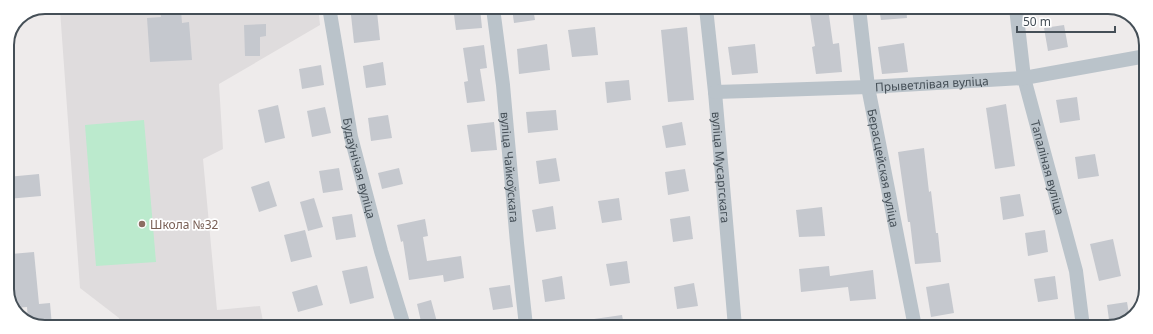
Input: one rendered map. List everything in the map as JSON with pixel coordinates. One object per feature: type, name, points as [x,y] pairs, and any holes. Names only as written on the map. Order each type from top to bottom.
[{"type":"street","name":"Будаўнічая вуліца","points":[[330,14],[351,137],[381,251],[402,320]]},
{"type":"street","name":"вуліца Чайкоўскага","points":[[494,14],[503,85],[525,320]]},
{"type":"street","name":"вуліца Мусаргскага","points":[[707,14],[715,92],[734,320]]},
{"type":"street","name":"Берасцейская вуліца","points":[[860,14],[868,87],[914,320]]},
{"type":"street","name":"Тапаліная вуліца","points":[[1017,14],[1024,78],[1076,271],[1082,320]]},
{"type":"street","name":"Прыветлівая вуліца","points":[[715,92],[868,87],[1024,78],[1139,57]]},
{"type":"shaded area","name":"Школа №32","points":[[60,14],[319,14],[320,25],[219,84],[223,149],[203,159],[217,310],[260,306],[263,320],[119,320],[119,318],[80,288]]},
{"type":"green space","points":[[144,120],[156,262],[96,266],[85,125]]},
{"type":"building","points":[[161,14],[181,14],[182,23],[189,22],[192,60],[150,62],[147,18],[161,17]]},
{"type":"building","points":[[377,14],[380,40],[354,43],[351,15]]},
{"type":"building","points":[[454,14],[481,14],[482,28],[456,30]]},
{"type":"building","points":[[513,14],[534,14],[535,20],[514,23]]},
{"type":"building","points":[[810,14],[829,14],[833,44],[839,43],[842,72],[816,74],[812,47],[815,46]]},
{"type":"building","points":[[880,14],[907,14],[907,18],[881,20]]},
{"type":"building","points":[[266,24],[266,36],[260,37],[260,56],[245,56],[244,25]]},
{"type":"building","points":[[1064,25],[1068,47],[1048,51],[1044,28]]},
{"type":"building","points":[[595,27],[598,55],[572,57],[568,30]]},
{"type":"building","points":[[687,27],[694,100],[668,102],[661,30]]},
{"type":"building","points":[[904,43],[908,72],[882,74],[878,47]]},
{"type":"building","points":[[547,44],[550,70],[519,74],[517,49]]},
{"type":"building","points":[[755,44],[758,73],[732,75],[728,47]]},
{"type":"building","points":[[484,45],[487,68],[480,69],[485,101],[467,103],[464,82],[468,81],[463,48]]},
{"type":"building","points":[[383,62],[386,85],[366,88],[363,66]]},
{"type":"building","points":[[321,65],[324,85],[302,89],[299,69]]},
{"type":"building","points":[[629,80],[631,100],[607,103],[605,82]]},
{"type":"building","points":[[1077,97],[1080,120],[1060,123],[1056,100]]},
{"type":"building","points":[[1006,104],[1015,166],[995,169],[986,108]]},
{"type":"building","points":[[278,105],[285,138],[265,143],[258,110]]},
{"type":"building","points":[[325,107],[331,133],[312,137],[307,111]]},
{"type":"building","points":[[556,110],[558,130],[528,133],[526,112]]},
{"type":"building","points":[[388,115],[392,138],[371,141],[368,118]]},
{"type":"building","points":[[494,122],[497,150],[471,152],[467,125]]},
{"type":"building","points":[[682,122],[686,145],[666,148],[662,126]]},
{"type":"building","points":[[924,148],[929,192],[931,191],[941,262],[915,264],[910,222],[908,222],[898,152]]},
{"type":"building","points":[[1095,154],[1099,176],[1078,179],[1075,157]]},
{"type":"building","points":[[556,158],[560,181],[539,184],[536,161]]},
{"type":"building","points":[[339,168],[343,190],[323,193],[319,171]]},
{"type":"building","points":[[399,168],[403,184],[382,189],[378,173]]},
{"type":"building","points":[[685,169],[689,191],[668,195],[665,172]]},
{"type":"building","points":[[39,174],[41,196],[14,198],[14,176]]},
{"type":"building","points":[[269,181],[277,206],[259,212],[251,187]]},
{"type":"building","points":[[1020,194],[1024,216],[1003,220],[1000,197]]},
{"type":"building","points":[[314,198],[323,227],[308,231],[300,202]]},
{"type":"building","points":[[619,198],[622,220],[602,223],[598,201]]},
{"type":"building","points":[[553,206],[556,229],[536,232],[532,210]]},
{"type":"building","points":[[822,207],[825,236],[799,237],[796,210]]},
{"type":"building","points":[[352,214],[356,237],[336,240],[332,217]]},
{"type":"building","points":[[690,216],[693,239],[673,242],[670,219]]},
{"type":"building","points":[[425,219],[428,236],[423,237],[427,261],[461,256],[464,278],[444,282],[443,275],[409,280],[403,241],[401,242],[397,225]]},
{"type":"building","points":[[305,230],[312,257],[291,262],[284,235]]},
{"type":"building","points":[[1045,230],[1048,252],[1028,256],[1025,233]]},
{"type":"building","points":[[1113,239],[1121,276],[1099,281],[1090,244]]},
{"type":"building","points":[[34,252],[39,304],[50,303],[51,320],[37,319],[29,316],[28,315],[27,307],[20,308],[18,305],[15,297],[14,286],[14,254]]},
{"type":"building","points":[[627,261],[630,283],[610,286],[606,264]]},
{"type":"building","points":[[367,266],[374,298],[350,304],[342,271]]},
{"type":"building","points":[[829,266],[830,276],[873,270],[876,299],[850,301],[848,287],[801,292],[799,269]]},
{"type":"building","points":[[562,276],[565,299],[545,302],[542,280]]},
{"type":"building","points":[[1055,276],[1058,299],[1038,302],[1034,279]]},
{"type":"building","points":[[694,283],[698,306],[677,309],[674,287]]},
{"type":"building","points":[[949,283],[954,313],[931,317],[926,287]]},
{"type":"building","points":[[317,285],[323,305],[298,312],[292,292]]},
{"type":"building","points":[[510,285],[513,307],[493,310],[489,288]]},
{"type":"building","points":[[431,300],[436,320],[421,320],[417,304]]},
{"type":"building","points":[[1127,302],[1129,312],[1124,316],[1109,320],[1107,305]]},
{"type":"building","points":[[622,315],[623,320],[587,320]]},
{"type":"place","name":"Школа №32","points":[[142,224]]}]
